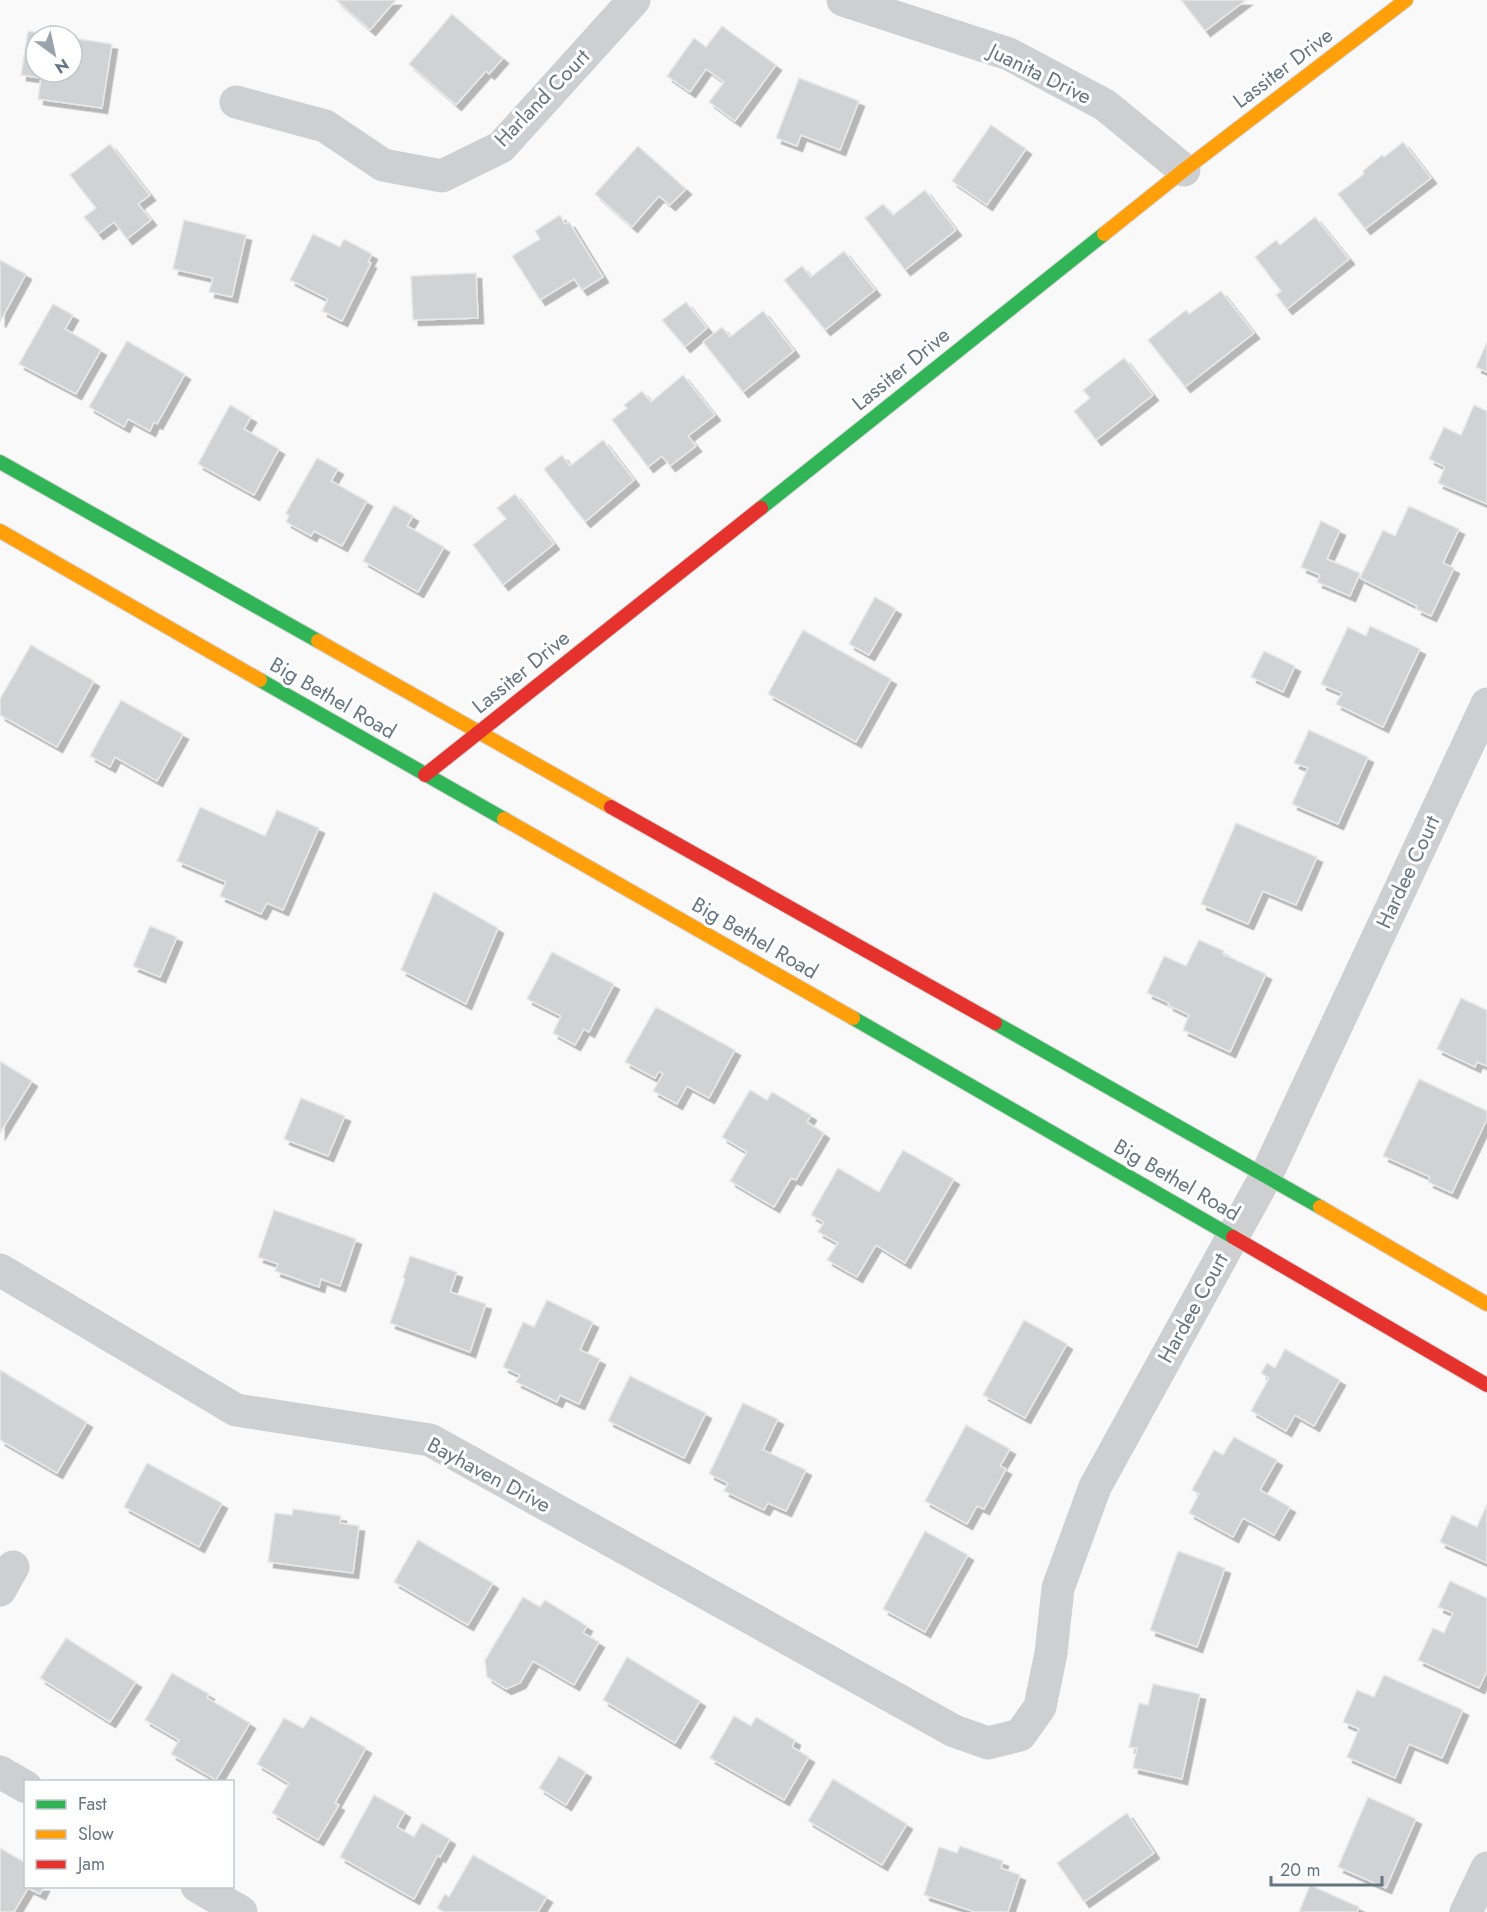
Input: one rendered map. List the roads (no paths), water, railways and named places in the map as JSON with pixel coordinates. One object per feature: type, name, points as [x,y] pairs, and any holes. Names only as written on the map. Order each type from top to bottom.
[{"type":"main road","name":"Lassiter Drive","points":[[425,775],[1184,170],[1406,0]]},
{"type":"main road","name":"Big Bethel Road","points":[[0,462],[1266,1176],[1487,1304]]},
{"type":"main road","name":"Big Bethel Road","points":[[0,531],[1487,1384]]},
{"type":"street","name":"Harland Court","points":[[236,102],[325,126],[383,165],[442,176],[501,147],[634,0]]},
{"type":"street","name":"Juanita Drive","points":[[843,0],[1009,54],[1105,105],[1184,170]]},
{"type":"street","name":"Hardee Court","points":[[898,1701],[954,1731],[988,1743],[1020,1735],[1040,1707],[1051,1653],[1058,1588],[1095,1487],[1266,1176],[1487,705]]},
{"type":"street","name":"Bayhaven Drive","points":[[0,1270],[236,1410],[430,1440],[898,1701]]},
{"type":"street","points":[[0,1772],[24,1786]]},
{"type":"street","points":[[1466,1912],[1487,1869]]},
{"type":"street","points":[[199,1888],[241,1912]]}]
